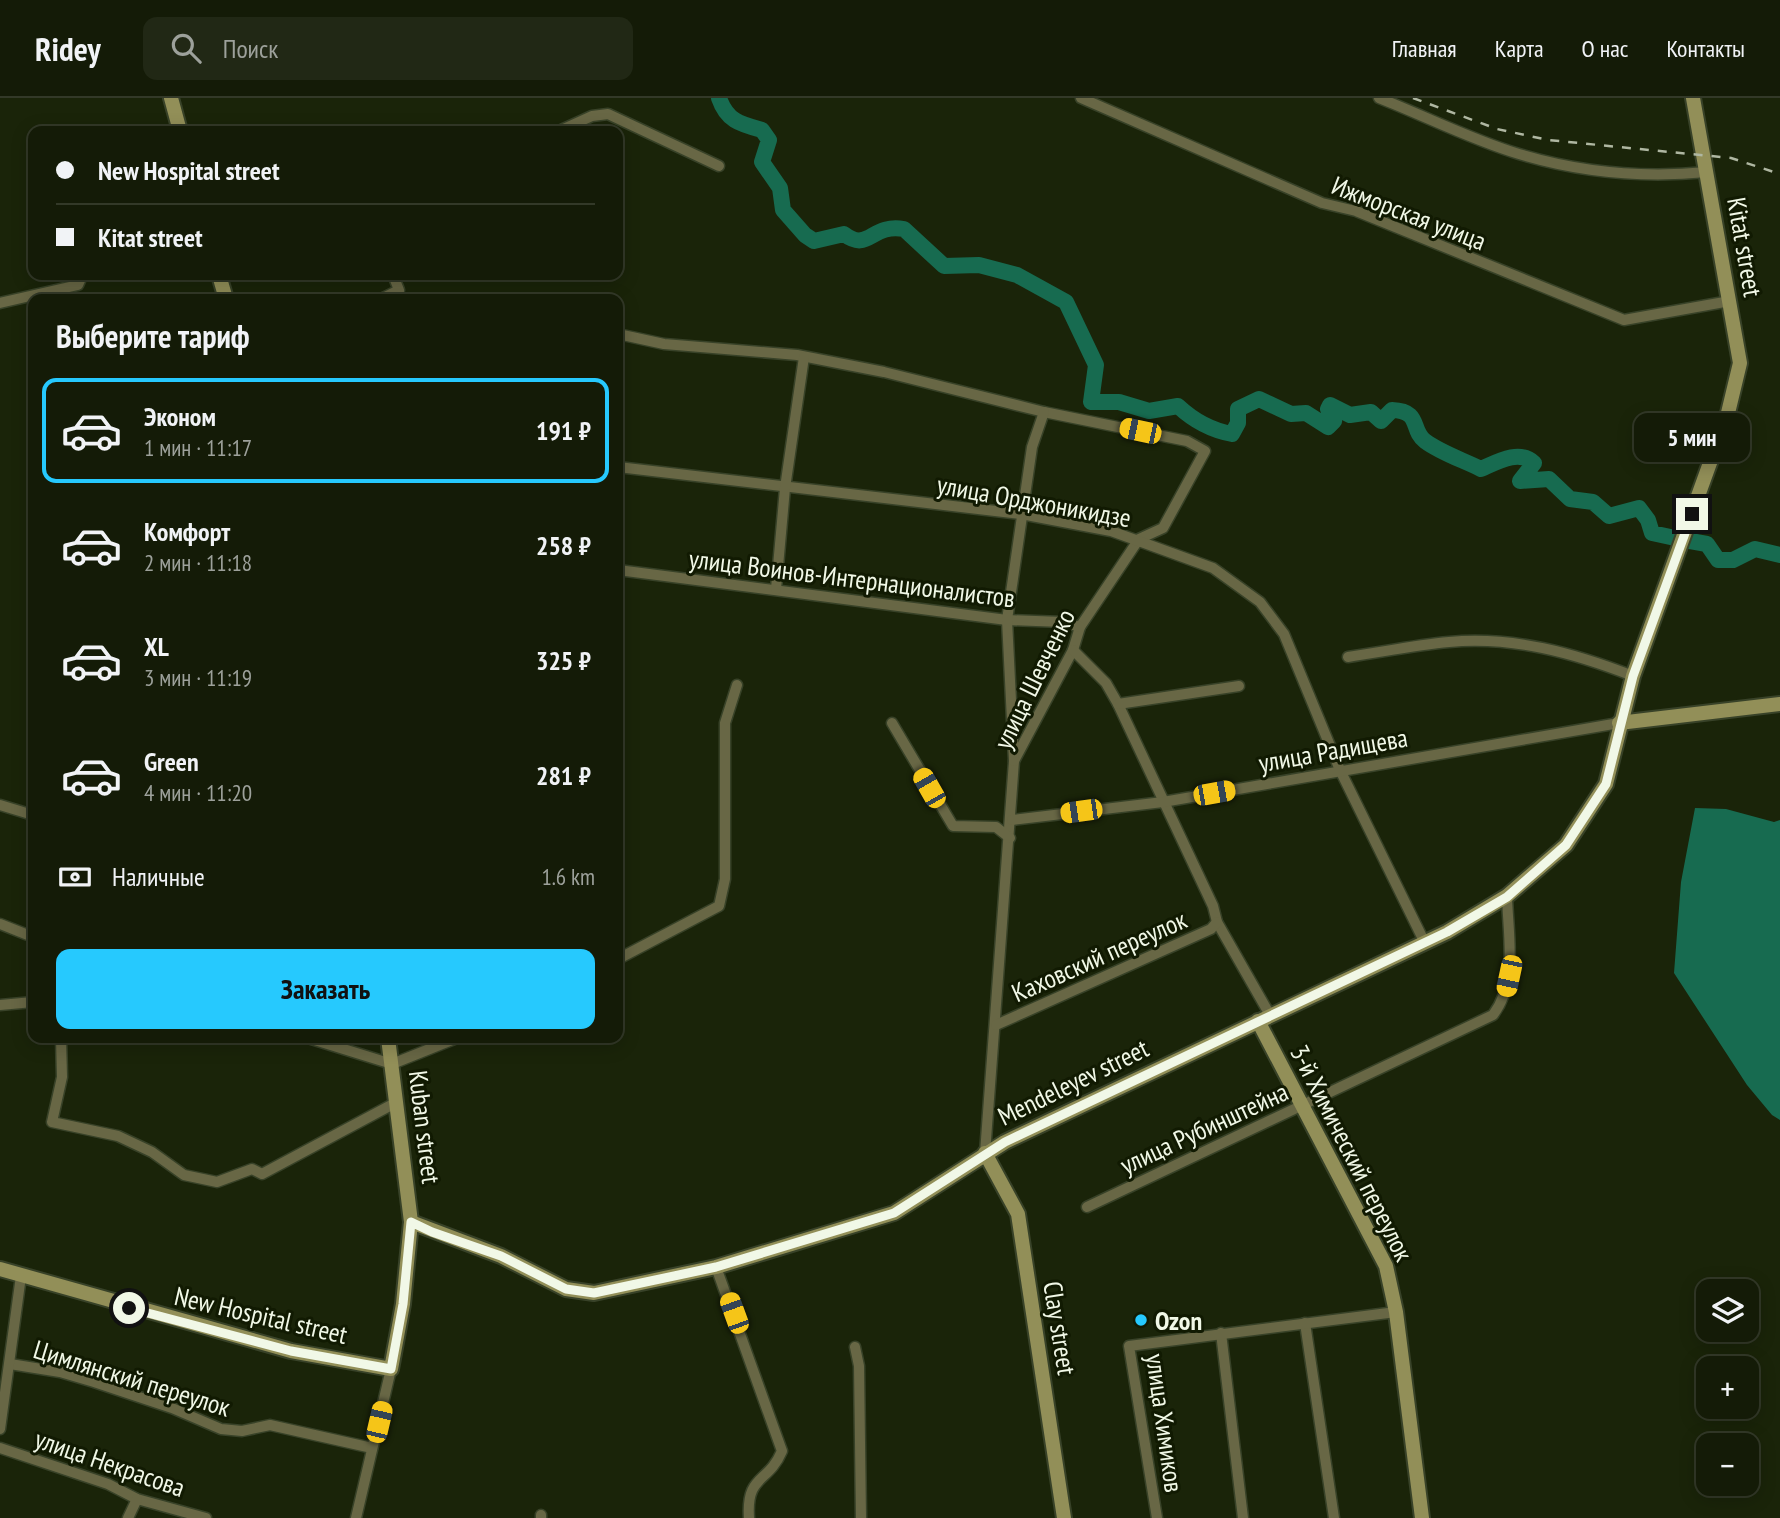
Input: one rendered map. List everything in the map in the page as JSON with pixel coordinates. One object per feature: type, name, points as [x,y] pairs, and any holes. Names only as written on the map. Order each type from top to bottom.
[{"type":"street","points":[[171,98],[179,126]]},
{"type":"street","name":"Ижморская улица","points":[[1081,98],[1322,203],[1356,211],[1624,320],[1730,301]]},
{"type":"street","points":[[1378,98],[1519,154],[1623,173],[1678,175],[1707,172]]},
{"type":"street","name":"Kitat street","points":[[1619,723],[1633,676],[1728,413],[1740,363],[1693,98]]},
{"type":"street","points":[[570,126],[593,116],[608,114],[719,166]]},
{"type":"street","points":[[39,294],[78,285],[80,280]]},
{"type":"street","points":[[391,294],[399,290],[395,280]]},
{"type":"street","points":[[0,303],[28,297]]},
{"type":"street","points":[[623,335],[664,344],[804,356],[920,380],[1044,412],[1032,447],[1007,620],[1014,761]]},
{"type":"street","points":[[776,589],[785,488],[804,356]]},
{"type":"street","name":"улица Шевченко","points":[[985,1153],[1012,820],[1014,761],[1073,650],[1080,627],[1139,539],[1163,528],[1205,451],[1188,441],[1044,412]]},
{"type":"street","name":"улица Орджоникидзе","points":[[623,468],[1021,514],[1139,539],[1213,568],[1260,602],[1284,634],[1340,770],[1425,943]]},
{"type":"street","name":"улица Воинов-Интернационалистов","points":[[623,571],[1007,620],[1063,622],[1080,627]]},
{"type":"street","points":[[1348,657],[1451,642],[1512,642],[1582,656],[1633,676]]},
{"type":"street","points":[[1073,650],[1106,683],[1118,704],[1213,906],[1217,922],[1264,1018]]},
{"type":"street","points":[[623,956],[719,906],[724,879],[726,723],[737,685]]},
{"type":"street","points":[[1118,704],[1239,686]]},
{"type":"street","points":[[1619,723],[1780,705]]},
{"type":"street","points":[[892,723],[953,826],[996,827],[1010,838]]},
{"type":"street","name":"улица Радищева","points":[[1012,820],[1163,802],[1619,723]]},
{"type":"street","name":"Mendeleyev street","points":[[411,1222],[501,1256],[566,1289],[594,1293],[716,1267],[894,1213],[985,1153],[1425,943],[1507,897],[1566,845],[1606,784],[1619,723]]},
{"type":"street","points":[[0,806],[28,814]]},
{"type":"street","name":"улица Рубинштейна","points":[[1087,1207],[1493,1015],[1504,1000],[1509,976],[1507,897]]},
{"type":"street","name":"Каховский переулок","points":[[996,1025],[1199,934],[1217,922]]},
{"type":"street","points":[[0,924],[28,935]]},
{"type":"street","points":[[0,1004],[28,1002]]},
{"type":"street","name":"3-й Химический переулок","points":[[1264,1018],[1302,1105],[1386,1266],[1396,1312],[1422,1518]]},
{"type":"street","points":[[61,1043],[62,1077],[52,1122],[118,1136],[152,1152],[184,1175],[217,1182],[252,1169],[262,1174],[397,1102]]},
{"type":"street","points":[[324,1043],[392,1064],[444,1043]]},
{"type":"street","name":"Kuban street","points":[[389,1043],[411,1222],[403,1304],[391,1369]]},
{"type":"street","name":"Clay street","points":[[985,1153],[1018,1214],[1064,1518]]},
{"type":"street","points":[[716,1267],[777,1429],[782,1451],[776,1465],[753,1485],[748,1500],[749,1518]]},
{"type":"street","name":"New Hospital street","points":[[0,1269],[291,1351],[391,1369]]},
{"type":"street","points":[[0,1429],[21,1276]]},
{"type":"street","name":"улица Химиков","points":[[1157,1518],[1129,1346],[1396,1312]]},
{"type":"street","points":[[1306,1323],[1334,1518]]},
{"type":"street","points":[[1220,1333],[1243,1518]]},
{"type":"street","points":[[855,1347],[860,1392],[861,1518]]},
{"type":"street","name":"Цимлянский переулок","points":[[10,1364],[60,1372],[172,1408],[221,1429],[242,1431],[270,1425],[373,1448]]},
{"type":"street","points":[[356,1518],[391,1369]]},
{"type":"street","name":"улица Некрасова","points":[[0,1448],[108,1484],[138,1499],[206,1518]]},
{"type":"street","points":[[128,1518],[138,1499]]},
{"type":"shaded area","points":[[1695,808],[1726,809],[1774,822],[1780,820],[1780,1120],[1772,1115],[1747,1085],[1674,973],[1681,882]]},
{"type":"waterway","points":[[719,98],[730,117],[762,130],[769,140],[762,162],[780,188],[783,210],[805,235],[814,241],[844,234],[859,240],[884,230],[904,229],[944,266],[979,265],[1017,275],[1066,302],[1096,365],[1091,402],[1119,402],[1149,411],[1178,406],[1203,424],[1232,434],[1238,423],[1238,409],[1259,399],[1291,414],[1306,413],[1328,427],[1334,421],[1328,409],[1330,405],[1350,415],[1371,412],[1381,421],[1392,410],[1401,411],[1412,417],[1425,441],[1452,456],[1481,469],[1508,458],[1528,459],[1534,463],[1520,481],[1549,479],[1570,499],[1593,502],[1609,516],[1639,508],[1648,520],[1652,533],[1675,538]]},
{"type":"waterway","points":[[1690,541],[1707,544],[1718,560],[1733,560],[1755,549],[1780,555]]},
{"type":"railway","points":[[1413,98],[1497,129],[1548,140],[1731,158],[1780,174]]},
{"type":"place","name":"Ozon","points":[[1141,1320]]},
{"type":"route","points":[[129,1308],[291,1351],[391,1369],[403,1304],[411,1222],[501,1256],[566,1289],[603,1294],[716,1267],[894,1213],[1005,1142],[1447,932],[1507,897],[1566,845],[1606,784],[1619,723],[1633,676],[1692,514]]}]
